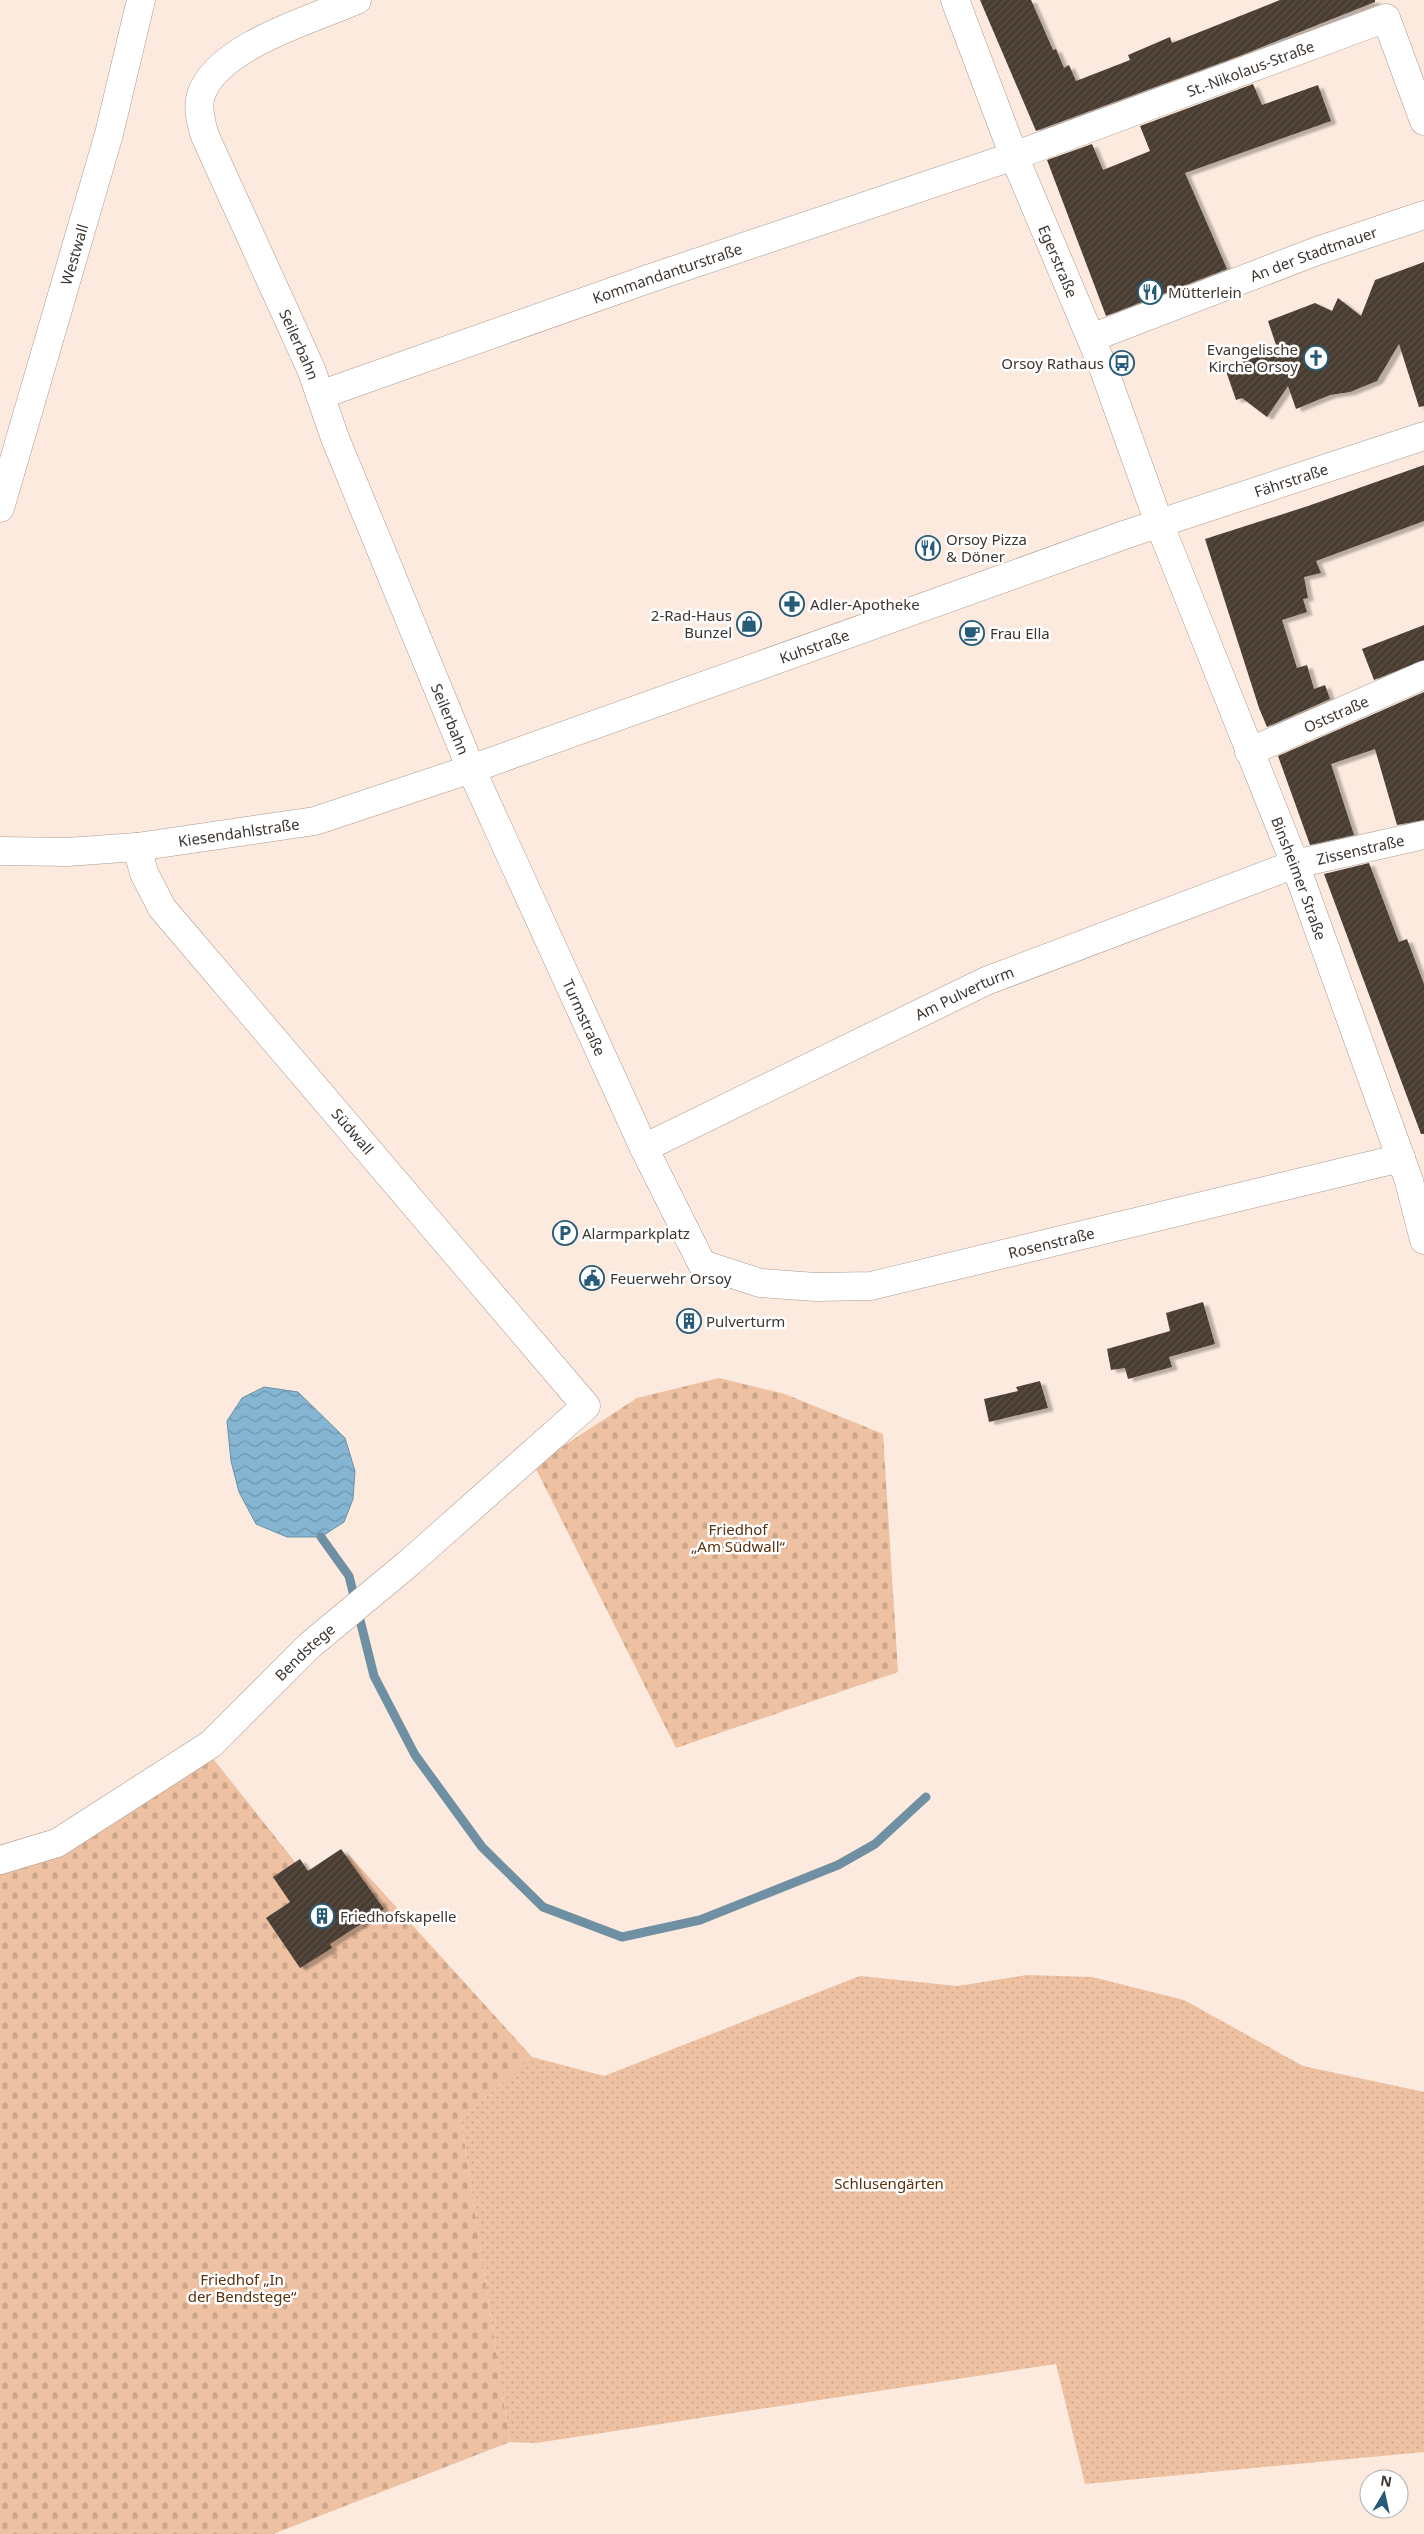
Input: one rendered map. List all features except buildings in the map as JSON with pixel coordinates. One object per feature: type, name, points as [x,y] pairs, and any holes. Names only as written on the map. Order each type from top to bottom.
[{"type":"street","name":"Westwall","points":[[0,508],[109,134],[141,0]]},
{"type":"street","name":"Seilerbahn","points":[[358,0],[254,43],[228,58],[208,78],[200,96],[199,114],[205,136],[311,369],[335,438],[471,769]]},
{"type":"street","name":"Egerstraße","points":[[955,0],[1014,156],[1090,338],[1159,523]]},
{"type":"street","name":"St.-Nikolaus-Straße","points":[[1014,156],[1386,18],[1424,121]]},
{"type":"street","name":"Kommandanturstraße","points":[[320,395],[648,279],[1014,156]]},
{"type":"street","name":"An der Stadtmauer","points":[[1090,338],[1317,251],[1424,216]]},
{"type":"street","name":"Fährstraße","points":[[1159,523],[1424,436]]},
{"type":"street","name":"Binsheimer Straße","points":[[1159,523],[1295,864],[1411,1172],[1424,1240]]},
{"type":"street","name":"Kuhstraße","points":[[471,769],[1159,523]]},
{"type":"street","name":"Oststraße","points":[[1249,752],[1424,675]]},
{"type":"street","name":"Kiesendahlstraße","points":[[0,851],[67,852],[137,847],[315,821],[471,769]]},
{"type":"street","name":"Turmstraße","points":[[471,769],[644,1148],[702,1264]]},
{"type":"street","name":"Zissenstraße","points":[[1295,864],[1424,835]]},
{"type":"street","name":"Südwall","points":[[137,847],[144,873],[162,908],[586,1406]]},
{"type":"street","name":"Am Pulverturm","points":[[644,1148],[986,981],[1295,864]]},
{"type":"street","name":"Rosenstraße","points":[[702,1264],[760,1283],[816,1287],[871,1286],[1411,1172]]},
{"type":"street","name":"Bendstege","points":[[0,1860],[57,1843],[211,1744],[309,1646],[410,1562],[586,1406]]},
{"type":"green space","name":"Friedhof „Am Südwall“","points":[[719,1378],[785,1394],[883,1434],[898,1672],[676,1748],[534,1465],[637,1398]]},
{"type":"green space","name":"Friedhof „In der Bendstege“","points":[[211,1756],[303,1872],[349,1855],[532,2057],[461,2119],[510,2442],[273,2534],[0,2534],[0,1873]]},
{"type":"green space","name":"Schlusengärten","points":[[1027,1975],[1092,1977],[1184,2000],[1303,2066],[1424,2092],[1424,2452],[1085,2484],[1056,2364],[536,2443],[510,2442],[461,2119],[532,2057],[604,2076],[860,1976],[957,1986]]},
{"type":"water","points":[[264,1387],[298,1392],[345,1438],[355,1471],[353,1499],[344,1522],[321,1537],[287,1537],[256,1524],[239,1492],[231,1461],[227,1421],[242,1398]]},
{"type":"waterway","points":[[321,1537],[349,1576],[374,1676],[415,1755],[482,1847],[543,1907],[622,1937],[700,1920],[838,1865],[875,1844],[926,1797]]},
{"type":"place","name":"Mütterlein","points":[[1150,292]]},
{"type":"place","name":"Evangelische Kirche Orsoy","points":[[1316,358]]},
{"type":"place","name":"Orsoy Rathaus","points":[[1122,363]]},
{"type":"place","name":"Orsoy Pizza & Döner","points":[[928,548]]},
{"type":"place","name":"Adler-Apotheke","points":[[792,604]]},
{"type":"place","name":"2-Rad-Haus Bunzel","points":[[749,624]]},
{"type":"place","name":"Frau Ella","points":[[972,633]]},
{"type":"place","name":"Alarmparkplatz","points":[[565,1233]]},
{"type":"place","name":"Feuerwehr Orsoy","points":[[592,1278]]},
{"type":"place","name":"Pulverturm","points":[[689,1321]]},
{"type":"place","name":"Friedhofskapelle","points":[[322,1916]]}]
